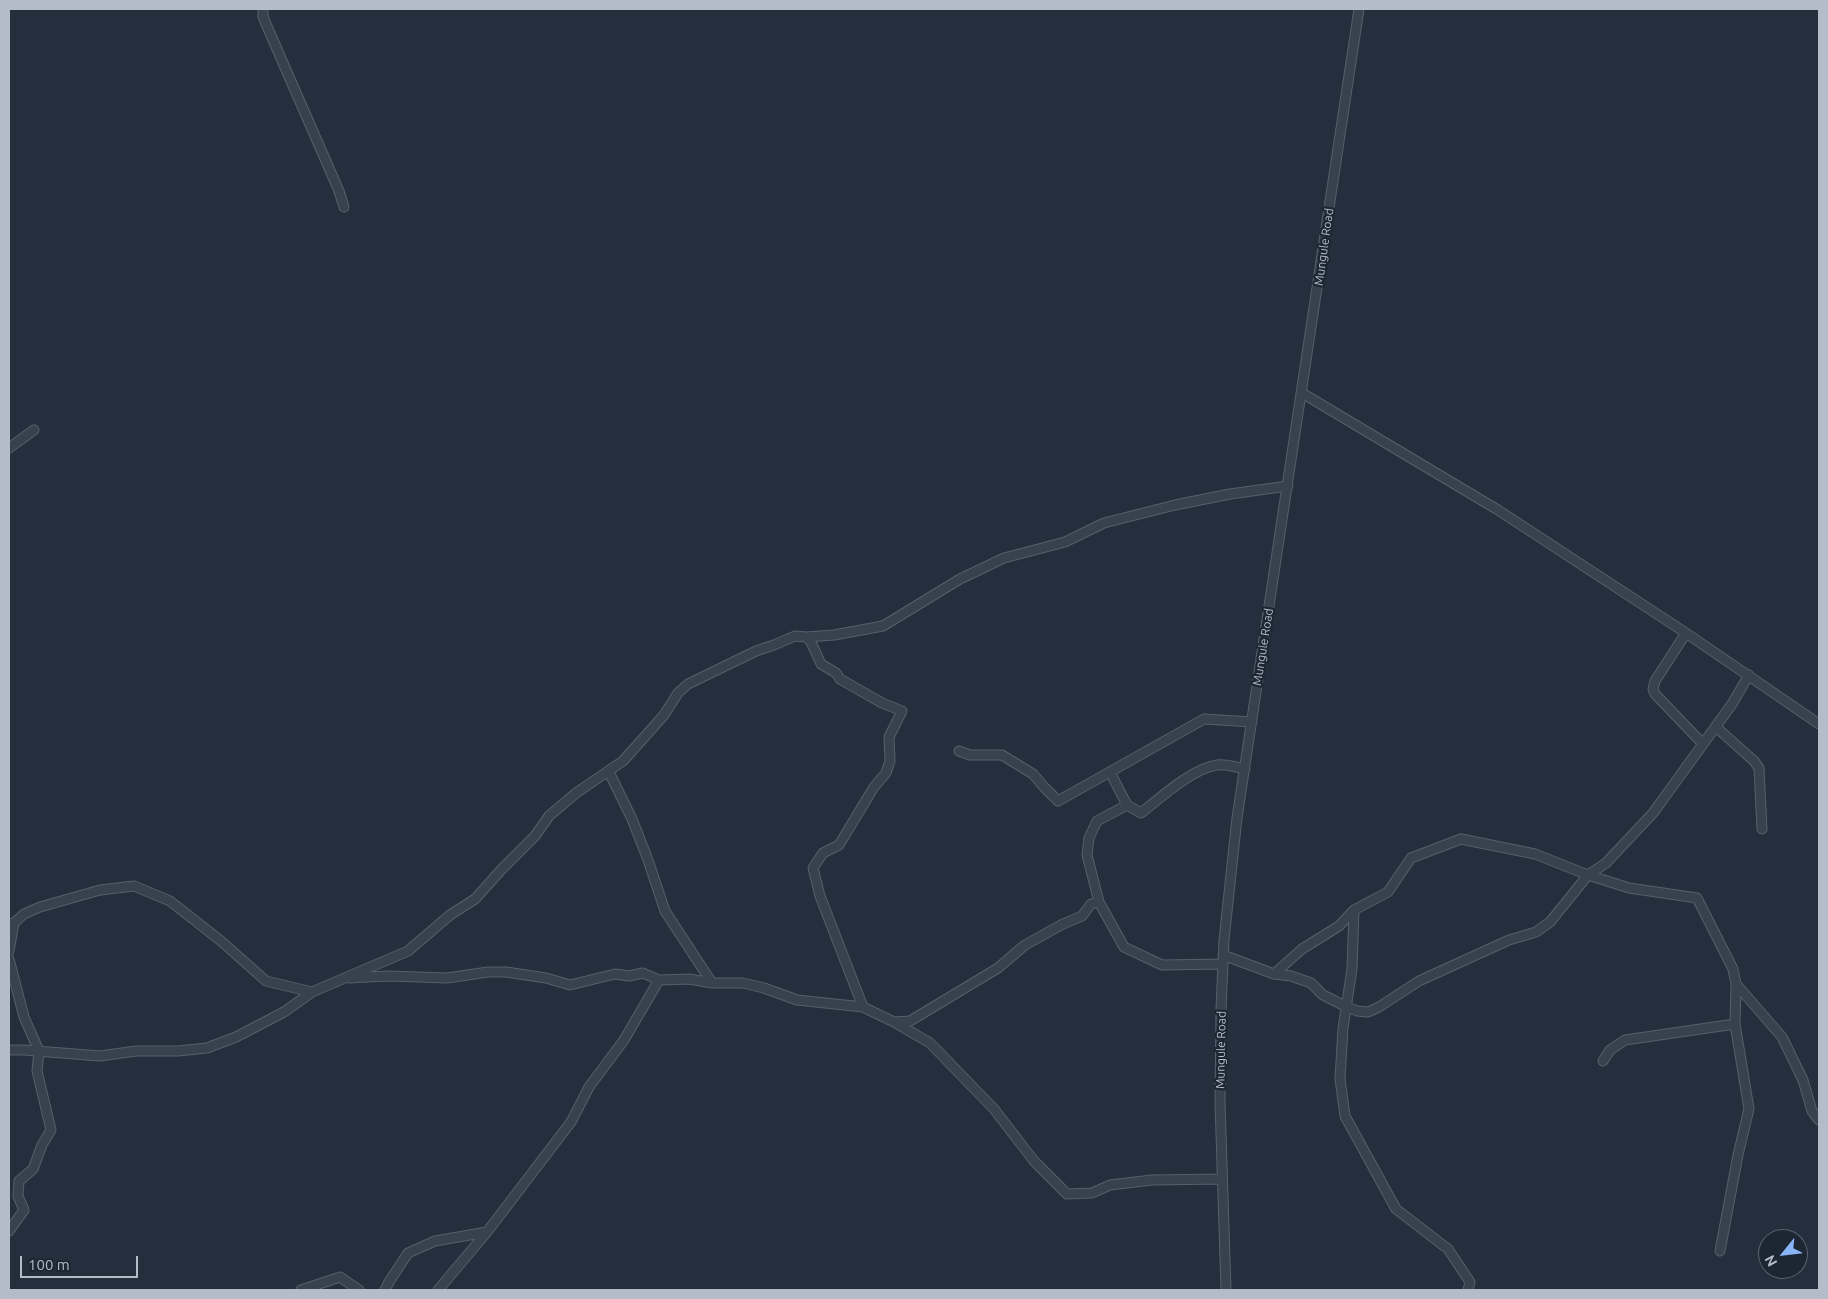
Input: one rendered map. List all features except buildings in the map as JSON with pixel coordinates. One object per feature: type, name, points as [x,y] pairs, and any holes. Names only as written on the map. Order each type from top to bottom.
[{"type":"street","points":[[263,9],[266,24],[344,206]]},
{"type":"street","name":"Mungule Road","points":[[1226,1290],[1220,1093],[1223,959],[1236,827],[1359,9]]},
{"type":"street","points":[[1302,393],[1498,510],[1686,633],[1819,724]]},
{"type":"street","points":[[9,448],[34,430]]},
{"type":"street","points":[[9,1050],[100,1056],[136,1051],[178,1051],[207,1048],[236,1037],[284,1012],[312,992],[408,951],[450,915],[475,899],[500,870],[535,836],[549,816],[576,793],[623,761],[664,715],[678,693],[688,684],[756,651],[796,636],[834,635],[883,626],[960,579],[1004,558],[1065,542],[1104,523],[1175,505],[1230,494],[1288,486]]},
{"type":"street","points":[[1686,633],[1653,689],[1703,744]]},
{"type":"street","points":[[806,637],[812,642],[821,664],[836,673],[840,679],[882,703],[902,711],[889,737],[890,761],[886,773],[874,788],[839,845],[823,853],[813,868],[820,896],[863,1008]]},
{"type":"street","points":[[1127,805],[1098,821],[1088,838],[1087,855],[1100,902],[1124,947],[1162,965],[1223,959],[1274,974],[1291,976],[1311,983],[1324,995],[1347,1007],[1357,1011],[1368,1012],[1380,1007],[1419,981],[1509,940],[1536,932],[1550,922],[1588,875],[1606,863],[1649,818],[1716,727],[1749,675]]},
{"type":"street","points":[[959,751],[970,755],[1002,755],[1034,774],[1058,801],[1204,719],[1252,722]]},
{"type":"street","points":[[1716,727],[1754,761],[1759,768],[1762,829]]},
{"type":"street","points":[[1110,772],[1127,805],[1140,814],[1203,768],[1219,765],[1245,769]]},
{"type":"street","points":[[609,772],[632,819],[665,911],[712,983]]},
{"type":"street","points":[[1274,974],[1302,949],[1339,926],[1354,910],[1388,892],[1411,858],[1462,839],[1535,854],[1588,875],[1629,888],[1697,898],[1733,969],[1736,984],[1736,1024],[1749,1109],[1738,1155],[1720,1251]]},
{"type":"street","points":[[9,951],[11,924],[24,914],[40,907],[100,890],[134,886],[170,901],[221,941],[266,981],[312,992]]},
{"type":"street","points":[[894,1022],[910,1021],[925,1013],[998,968],[1025,945],[1082,916],[1091,904],[1100,902]]},
{"type":"street","points":[[1354,910],[1352,969],[1343,1028],[1340,1079],[1345,1116],[1396,1209],[1448,1249],[1470,1282],[1468,1290]]},
{"type":"street","points":[[9,960],[24,1017],[39,1051],[37,1071],[51,1130],[42,1145],[34,1169],[19,1181],[18,1196],[24,1210],[9,1231]]},
{"type":"street","points":[[342,979],[388,976],[447,978],[488,972],[506,972],[546,978],[570,985],[615,974],[629,976],[644,972],[659,980],[689,979],[712,983],[743,983],[764,988],[797,1000],[863,1008],[894,1022],[930,1043],[994,1109],[1034,1161],[1067,1194],[1092,1193],[1110,1185],[1152,1180],[1222,1180]]},
{"type":"street","points":[[438,1290],[487,1232],[571,1122],[589,1087],[624,1040],[659,980]]},
{"type":"street","points":[[1736,984],[1782,1037],[1803,1080],[1812,1111],[1819,1120]]},
{"type":"street","points":[[1603,1060],[1610,1050],[1625,1040],[1736,1024]]},
{"type":"street","points":[[385,1290],[408,1253],[435,1241],[487,1232]]},
{"type":"street","points":[[301,1290],[340,1278],[359,1290]]}]
